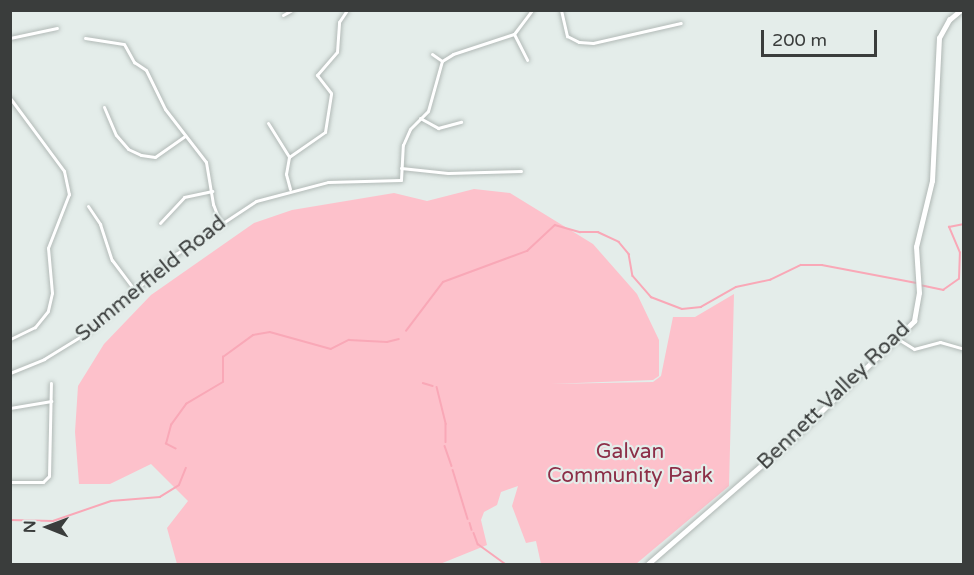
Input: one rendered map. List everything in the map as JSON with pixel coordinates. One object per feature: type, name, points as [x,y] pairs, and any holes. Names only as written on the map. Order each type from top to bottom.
[{"type":"street","points":[[283,15],[292,10]]},
{"type":"street","points":[[290,189],[286,174],[290,157],[325,132],[331,93],[317,75],[337,52],[339,22],[347,10]]},
{"type":"street","points":[[442,61],[514,34],[532,10]]},
{"type":"street","points":[[561,10],[567,36],[579,42],[593,43],[681,23]]},
{"type":"street","name":"Bennett Valley Road","points":[[648,564],[801,431],[914,321],[920,293],[916,247],[932,181],[939,39],[949,20],[961,10]]},
{"type":"street","points":[[10,38],[57,28]]},
{"type":"street","points":[[514,34],[527,60]]},
{"type":"street","points":[[85,38],[124,44],[134,62],[146,70],[158,97],[206,162],[219,222]]},
{"type":"street","points":[[432,54],[442,61]]},
{"type":"street","points":[[442,61],[428,111],[420,118],[403,145],[401,168],[448,173],[521,171]]},
{"type":"street","points":[[10,98],[64,171],[69,194],[48,248],[52,293],[48,312],[35,327],[10,339]]},
{"type":"street","points":[[104,107],[116,135],[128,149],[141,155],[155,157],[185,136]]},
{"type":"street","points":[[420,118],[438,128],[461,122]]},
{"type":"street","points":[[268,123],[290,157]]},
{"type":"street","name":"Summerfield Road","points":[[10,373],[44,359],[88,332],[135,290],[219,222],[256,201],[290,189],[328,182],[400,180],[401,168]]},
{"type":"street","points":[[160,223],[184,197],[212,191]]},
{"type":"street","points":[[88,206],[100,224],[112,260],[135,290]]},
{"type":"street","points":[[898,339],[914,350],[940,342],[963,349]]},
{"type":"street","points":[[10,482],[43,482],[49,476],[51,383]]},
{"type":"street","points":[[10,408],[51,401]]},
{"type":"green space","name":"Galvan Community Park","points":[[474,189],[510,193],[593,244],[637,294],[659,340],[659,376],[653,380],[551,384],[653,382],[661,376],[673,317],[695,317],[734,294],[729,486],[636,564],[541,564],[536,541],[526,543],[512,506],[518,486],[501,492],[497,505],[484,512],[481,520],[487,545],[440,564],[177,564],[167,528],[188,501],[151,464],[110,484],[79,484],[75,432],[78,386],[104,344],[151,295],[254,223],[292,210],[394,193],[427,201]]},
{"type":"waterway","points":[[920,285],[943,290],[959,279],[960,253],[949,227],[964,224]]},
{"type":"waterway","points":[[406,331],[443,282],[527,251],[555,225],[580,232],[598,232],[619,242],[629,254],[633,276],[651,297],[682,309],[701,307],[736,287],[770,280],[801,265],[822,265],[916,283]]},
{"type":"waterway","points":[[176,449],[166,444],[171,425],[186,404],[223,382],[223,357],[253,335],[270,332],[331,349],[349,340],[387,342],[399,339]]},
{"type":"waterway","points":[[423,383],[433,386]]},
{"type":"waterway","points":[[437,387],[446,424],[446,442]]},
{"type":"waterway","points":[[445,446],[452,466]]},
{"type":"waterway","points":[[10,520],[53,521],[111,501],[160,497],[179,485],[186,468]]},
{"type":"waterway","points":[[453,470],[468,519]]},
{"type":"waterway","points":[[470,523],[472,530]]},
{"type":"waterway","points":[[474,533],[478,544],[506,564]]}]
